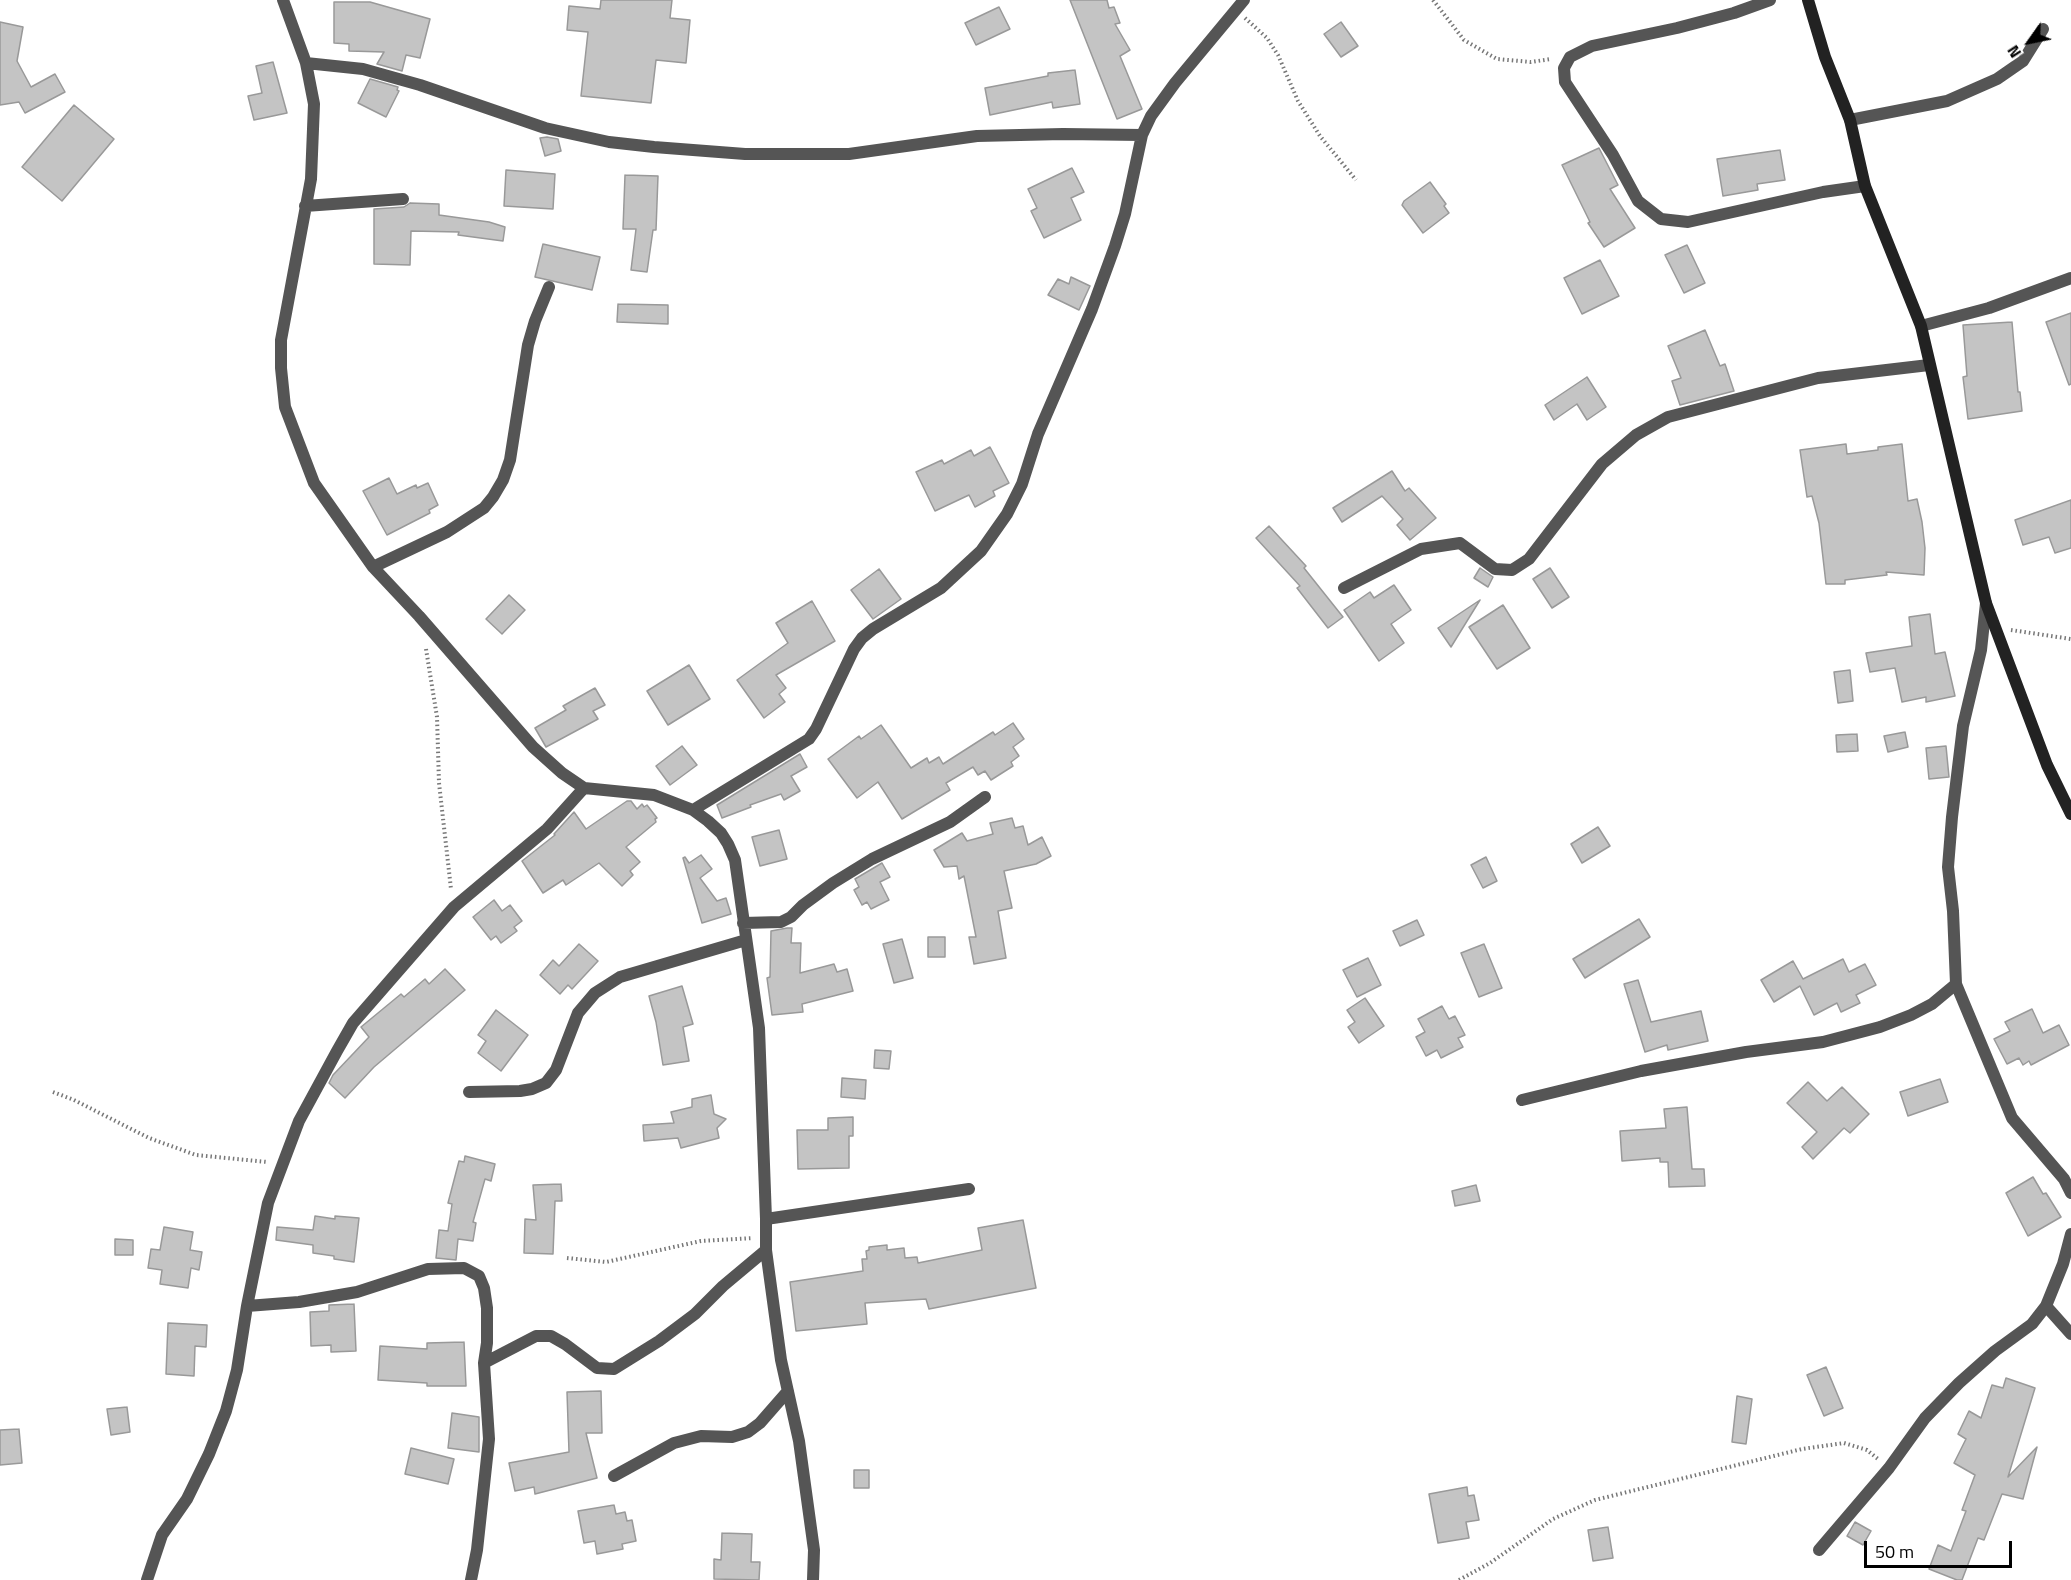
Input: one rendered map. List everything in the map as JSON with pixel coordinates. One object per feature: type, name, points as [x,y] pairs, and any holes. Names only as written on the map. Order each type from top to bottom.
[{"type":"street","points":[[282,0],[306,63],[314,104],[311,179],[281,340],[281,368],[285,407],[314,483],[374,567],[420,616],[533,747],[562,773],[584,788],[654,795],[693,810],[721,834],[735,860],[759,1028],[766,1244],[781,1360],[799,1441],[806,1490],[813,1550],[813,1580]]},
{"type":"street","points":[[1770,0],[1677,27],[1592,46],[1570,57],[1564,68],[1565,82],[1638,201],[1661,219],[1688,222],[1823,192],[1865,186]]},
{"type":"street","points":[[1808,0],[1825,57],[1850,120],[1865,186],[1921,326],[1986,603],[2047,765],[2071,814]]},
{"type":"street","points":[[693,810],[809,739],[854,649],[862,638],[941,588],[981,551],[1007,514],[1022,484],[1038,434],[1092,309],[1115,246],[1125,214],[1142,135],[1151,116],[1175,83],[1240,5]]},
{"type":"street","points":[[1850,120],[1947,101],[1997,79],[2024,62],[2043,29]]},
{"type":"street","points":[[306,63],[363,69],[409,82],[545,128],[609,142],[654,147],[745,154],[849,154],[977,136],[1142,135]]},
{"type":"street","points":[[305,206],[403,199]]},
{"type":"street","points":[[1921,326],[1989,308],[2071,278]]},
{"type":"street","points":[[374,567],[447,532],[484,508],[504,480],[510,460],[528,345],[534,321],[549,287]]},
{"type":"street","points":[[1344,588],[1421,549],[1460,543],[1495,569],[1512,570],[1529,559],[1602,464],[1636,435],[1668,417],[1818,378],[1929,365]]},
{"type":"street","points":[[1986,603],[1981,650],[1963,726],[1948,867],[1953,911],[1956,984],[2012,1118],[2064,1179],[2071,1193]]},
{"type":"street","points":[[147,1580],[162,1536],[187,1499],[209,1454],[226,1411],[237,1370],[247,1306],[268,1203],[299,1121],[353,1023],[454,907],[547,829],[584,788]]},
{"type":"street","points":[[743,923],[781,922],[791,917],[833,882],[872,859],[950,822],[985,797]]},
{"type":"street","points":[[469,1092],[520,1091],[546,1083],[556,1070],[578,1013],[595,993],[620,976],[746,940]]},
{"type":"street","points":[[1522,1100],[1641,1071],[1746,1052],[1823,1042],[1880,1027],[1932,1004],[1956,984]]},
{"type":"street","points":[[766,1219],[969,1189]]},
{"type":"street","points":[[1819,1550],[1889,1468],[1925,1418],[1995,1351],[2032,1324],[2046,1306],[2063,1264],[2071,1234]]},
{"type":"street","points":[[484,1363],[536,1336],[551,1335],[597,1368],[614,1369],[659,1341],[695,1314],[766,1244]]},
{"type":"street","points":[[247,1306],[299,1302],[357,1292],[428,1269],[464,1268],[478,1276],[484,1288],[487,1308],[487,1343],[484,1363],[489,1439],[477,1550],[471,1580]]},
{"type":"street","points":[[2046,1306],[2071,1334]]},
{"type":"street","points":[[614,1476],[674,1443],[701,1436],[732,1437],[748,1432],[760,1423],[788,1391]]},
{"type":"path","points":[[1433,0],[1464,40],[1497,59],[1531,62],[1570,57]]},
{"type":"path","points":[[1240,5],[1278,55],[1298,101],[1320,136],[1356,180]]},
{"type":"path","points":[[420,616],[437,717],[439,783],[454,907]]},
{"type":"path","points":[[1996,628],[2071,639]]},
{"type":"path","points":[[53,1092],[74,1100],[149,1138],[196,1155],[283,1164]]},
{"type":"path","points":[[567,1258],[606,1262],[701,1241],[766,1244]]},
{"type":"path","points":[[1460,1580],[1490,1563],[1553,1519],[1595,1500],[1776,1454],[1844,1443],[1867,1450],[1889,1468]]},
{"type":"building","points":[[601,0],[672,0],[670,18],[690,20],[686,63],[656,60],[651,103],[581,96],[588,32],[567,30],[569,6],[600,9]]},
{"type":"building","points":[[1070,0],[1107,0],[1109,8],[1114,7],[1120,23],[1115,24],[1130,50],[1120,56],[1142,109],[1117,119]]},
{"type":"building","points":[[334,2],[370,2],[430,19],[420,58],[406,55],[402,71],[377,64],[384,52],[349,51],[349,44],[334,43]]},
{"type":"building","points":[[999,7],[1010,29],[976,45],[965,23]]},
{"type":"building","points":[[0,22],[23,27],[17,61],[31,87],[55,74],[65,92],[25,113],[19,102],[0,105]]},
{"type":"building","points":[[1341,22],[1358,46],[1341,57],[1324,34]]},
{"type":"building","points":[[273,62],[287,113],[254,120],[248,96],[262,93],[256,66]]},
{"type":"building","points":[[1075,70],[1080,104],[1053,108],[1052,102],[990,115],[985,88],[1048,76],[1048,73]]},
{"type":"building","points":[[370,79],[398,87],[399,91],[386,117],[358,103]]},
{"type":"building","points":[[74,105],[114,139],[62,201],[22,167]]},
{"type":"building","points":[[540,138],[558,139],[561,151],[545,156]]},
{"type":"building","points":[[1599,148],[1618,185],[1610,189],[1635,228],[1604,247],[1588,223],[1590,222],[1562,165]]},
{"type":"building","points":[[1780,150],[1785,180],[1757,184],[1758,190],[1723,196],[1717,159]]},
{"type":"building","points":[[1072,168],[1084,192],[1071,198],[1081,220],[1044,238],[1031,211],[1037,208],[1028,189]]},
{"type":"building","points":[[506,170],[555,174],[553,209],[504,206]]},
{"type":"building","points":[[625,175],[658,176],[656,230],[653,230],[647,272],[631,270],[636,229],[623,229]]},
{"type":"building","points":[[1430,182],[1446,204],[1444,206],[1449,213],[1423,233],[1402,205],[1404,201]]},
{"type":"building","points":[[410,203],[439,204],[439,215],[489,222],[505,227],[503,241],[458,235],[459,232],[411,231],[410,265],[374,264],[374,209],[404,207]]},
{"type":"building","points":[[543,244],[600,257],[592,290],[535,277]]},
{"type":"building","points":[[1687,245],[1705,283],[1684,293],[1665,255]]},
{"type":"building","points":[[1600,260],[1619,296],[1582,314],[1564,278]]},
{"type":"building","points":[[1071,277],[1090,286],[1079,310],[1048,295],[1058,279],[1069,284]]},
{"type":"building","points":[[618,304],[668,305],[668,324],[617,322]]},
{"type":"building","points":[[2071,313],[2071,384],[2069,385],[2046,322]]},
{"type":"building","points":[[2012,322],[2018,392],[2020,392],[2022,411],[1968,419],[1963,377],[1967,376],[1963,325]]},
{"type":"building","points":[[1705,330],[1720,366],[1725,364],[1734,391],[1680,405],[1672,381],[1681,378],[1668,346]]},
{"type":"building","points":[[1587,377],[1606,407],[1587,420],[1577,404],[1554,420],[1545,405]]},
{"type":"building","points":[[1846,444],[1847,454],[1902,444],[1908,501],[1917,499],[1922,522],[1925,548],[1924,575],[1886,572],[1887,575],[1845,580],[1845,584],[1826,584],[1819,523],[1812,496],[1807,497],[1800,450]]},
{"type":"building","points":[[990,447],[1009,483],[993,491],[995,496],[975,507],[969,495],[935,511],[916,472],[942,460],[944,464],[971,450],[974,456]]},
{"type":"building","points":[[1392,471],[1405,491],[1409,488],[1436,518],[1410,540],[1397,525],[1403,519],[1382,496],[1342,522],[1333,508]]},
{"type":"building","points":[[389,478],[397,494],[416,485],[417,488],[428,483],[438,505],[429,510],[430,513],[387,535],[363,491]]},
{"type":"building","points":[[2071,500],[2071,548],[2055,553],[2049,537],[2023,545],[2015,520]]},
{"type":"building","points":[[1269,526],[1306,566],[1304,568],[1343,617],[1328,628],[1297,588],[1300,586],[1256,538]]},
{"type":"building","points":[[1480,568],[1493,577],[1488,587],[1474,578]]},
{"type":"building","points":[[1550,568],[1569,597],[1552,608],[1533,579]]},
{"type":"building","points":[[879,569],[901,599],[873,619],[851,590]]},
{"type":"building","points":[[1394,585],[1411,610],[1391,624],[1404,643],[1379,661],[1344,610],[1370,592],[1374,598]]},
{"type":"building","points":[[509,595],[525,610],[502,634],[486,619]]},
{"type":"building","points":[[1480,600],[1451,647],[1438,628]]},
{"type":"building","points":[[812,601],[835,641],[776,675],[786,688],[779,694],[785,702],[764,718],[737,680],[788,643],[776,623]]},
{"type":"building","points":[[1503,605],[1530,648],[1497,669],[1469,627]]},
{"type":"building","points":[[1930,614],[1935,654],[1945,652],[1955,696],[1926,702],[1926,697],[1902,702],[1895,668],[1870,672],[1866,653],[1912,646],[1909,617]]},
{"type":"building","points":[[689,665],[710,699],[668,725],[647,691]]},
{"type":"building","points":[[1850,670],[1853,701],[1838,703],[1834,672]]},
{"type":"building","points":[[595,688],[605,705],[593,711],[598,719],[546,747],[535,728],[566,710],[563,706]]},
{"type":"building","points":[[1013,723],[1024,739],[1013,747],[1019,756],[1011,762],[1013,766],[991,780],[985,771],[978,775],[973,767],[946,783],[950,790],[902,819],[878,782],[857,798],[828,759],[859,736],[861,739],[881,725],[911,768],[927,758],[929,763],[939,757],[943,764],[993,732],[995,735]]},
{"type":"building","points":[[1905,732],[1908,747],[1888,752],[1884,736]]},
{"type":"building","points":[[1857,734],[1858,751],[1837,752],[1836,735]]},
{"type":"building","points":[[682,746],[697,765],[670,785],[656,766]]},
{"type":"building","points":[[1946,746],[1949,777],[1929,779],[1926,748]]},
{"type":"building","points":[[800,754],[807,767],[791,776],[800,791],[784,800],[781,794],[722,818],[717,805]]},
{"type":"building","points":[[627,801],[631,801],[637,809],[642,804],[644,807],[647,805],[657,818],[656,822],[626,847],[640,862],[630,871],[633,875],[622,886],[599,863],[566,885],[563,880],[543,893],[522,861],[555,835],[574,812],[586,829]]},
{"type":"building","points":[[1012,818],[1015,828],[1023,826],[1028,845],[1042,837],[1051,856],[1036,864],[1004,871],[1012,908],[998,911],[1006,958],[974,964],[969,937],[976,937],[964,876],[959,879],[957,866],[944,867],[934,850],[962,833],[967,841],[993,834],[990,823]]},
{"type":"building","points":[[1598,827],[1610,846],[1582,863],[1571,844]]},
{"type":"building","points":[[779,830],[787,859],[760,866],[752,837]]},
{"type":"building","points":[[701,855],[712,869],[700,878],[717,901],[726,898],[731,914],[702,923],[683,858],[685,857],[689,863]]},
{"type":"building","points":[[1486,857],[1497,881],[1483,888],[1471,865]]},
{"type":"building","points":[[882,863],[890,877],[880,882],[889,900],[871,909],[867,902],[862,905],[854,890],[859,887],[855,879]]},
{"type":"building","points":[[494,900],[502,911],[510,905],[522,921],[514,927],[517,931],[501,943],[496,936],[491,940],[473,917]]},
{"type":"building","points":[[1639,919],[1650,937],[1585,978],[1573,959]]},
{"type":"building","points":[[1417,920],[1424,935],[1400,946],[1393,931]]},
{"type":"building","points":[[792,928],[791,943],[801,943],[800,973],[834,964],[837,972],[847,969],[853,991],[802,1004],[803,1012],[772,1015],[767,978],[770,977],[771,931]]},
{"type":"building","points":[[928,937],[945,937],[945,957],[928,957]]},
{"type":"building","points":[[902,939],[913,978],[894,983],[883,944]]},
{"type":"building","points":[[579,944],[598,961],[572,989],[568,985],[560,994],[540,975],[553,960],[559,966]]},
{"type":"building","points":[[1484,944],[1502,988],[1479,997],[1461,953]]},
{"type":"building","points":[[1368,958],[1381,985],[1357,997],[1343,970]]},
{"type":"building","points":[[1843,959],[1849,972],[1865,964],[1876,985],[1856,995],[1860,1003],[1841,1012],[1837,1003],[1814,1015],[1800,986],[1774,1002],[1761,980],[1793,961],[1803,979]]},
{"type":"building","points":[[445,969],[465,990],[374,1067],[345,1098],[329,1083],[333,1075],[369,1037],[361,1027],[401,994],[404,997],[425,979],[429,984]]},
{"type":"building","points":[[1638,980],[1651,1022],[1701,1011],[1708,1041],[1668,1050],[1667,1045],[1645,1052],[1624,984]]},
{"type":"building","points":[[682,986],[693,1024],[683,1027],[689,1061],[663,1065],[649,996]]},
{"type":"building","points":[[1365,998],[1384,1026],[1359,1043],[1348,1027],[1355,1022],[1347,1010]]},
{"type":"building","points":[[1442,1006],[1449,1019],[1455,1016],[1465,1035],[1458,1038],[1463,1047],[1441,1058],[1437,1050],[1426,1056],[1416,1037],[1425,1032],[1418,1019]]},
{"type":"building","points":[[2032,1009],[2043,1033],[2059,1025],[2069,1045],[2031,1065],[2029,1061],[2023,1065],[2019,1058],[2007,1064],[1994,1039],[2010,1031],[2005,1022]]},
{"type":"building","points":[[496,1010],[528,1035],[501,1071],[478,1053],[486,1041],[478,1035]]},
{"type":"building","points":[[875,1050],[891,1051],[889,1069],[874,1068]]},
{"type":"building","points":[[842,1078],[866,1080],[865,1099],[841,1097]]},
{"type":"building","points":[[1940,1079],[1948,1102],[1908,1116],[1900,1092]]},
{"type":"building","points":[[1808,1082],[1827,1101],[1842,1087],[1869,1114],[1850,1133],[1844,1128],[1813,1159],[1802,1147],[1817,1132],[1787,1103]]},
{"type":"building","points":[[711,1095],[714,1114],[726,1119],[717,1128],[719,1138],[681,1148],[678,1138],[644,1141],[643,1125],[674,1123],[671,1112],[692,1107],[692,1099]]},
{"type":"building","points":[[1687,1107],[1692,1169],[1704,1169],[1705,1186],[1669,1187],[1668,1162],[1660,1162],[1660,1158],[1622,1161],[1620,1131],[1666,1128],[1664,1109]]},
{"type":"building","points":[[853,1117],[853,1136],[849,1136],[849,1168],[798,1169],[797,1130],[828,1130],[828,1118]]},
{"type":"building","points":[[465,1156],[495,1164],[491,1181],[485,1179],[473,1222],[476,1223],[473,1241],[458,1239],[456,1260],[436,1258],[439,1230],[448,1231],[452,1204],[448,1203],[459,1161],[464,1162]]},
{"type":"building","points":[[2033,1177],[2061,1217],[2028,1236],[2006,1193]]},
{"type":"building","points":[[561,1184],[562,1201],[555,1201],[553,1254],[524,1253],[525,1219],[536,1220],[533,1185]]},
{"type":"building","points":[[1476,1185],[1480,1201],[1455,1206],[1452,1191]]},
{"type":"building","points":[[315,1216],[335,1219],[335,1216],[359,1218],[354,1262],[313,1253],[313,1245],[276,1240],[277,1227],[313,1230]]},
{"type":"building","points":[[1023,1220],[1036,1288],[929,1309],[926,1299],[865,1303],[867,1324],[796,1331],[790,1282],[863,1271],[862,1259],[867,1259],[866,1251],[869,1247],[887,1245],[887,1250],[904,1248],[905,1258],[917,1257],[918,1263],[982,1250],[978,1228]]},
{"type":"building","points":[[164,1227],[193,1232],[190,1250],[202,1252],[199,1270],[191,1268],[188,1288],[160,1284],[162,1270],[148,1268],[151,1249],[160,1250]]},
{"type":"building","points":[[115,1239],[133,1240],[133,1255],[115,1255]]},
{"type":"building","points":[[354,1304],[356,1351],[331,1352],[331,1345],[311,1346],[310,1312],[329,1311],[329,1305]]},
{"type":"building","points":[[168,1323],[207,1325],[206,1347],[195,1346],[194,1376],[166,1374]]},
{"type":"building","points":[[464,1342],[466,1386],[427,1386],[427,1383],[378,1380],[380,1346],[427,1349],[427,1343]]},
{"type":"building","points":[[1826,1367],[1843,1408],[1824,1416],[1807,1375]]},
{"type":"building","points":[[2006,1378],[2035,1388],[2008,1477],[2037,1447],[2023,1499],[2002,1494],[1984,1540],[1978,1538],[1962,1580],[1957,1580],[1929,1569],[1938,1545],[1951,1551],[1966,1511],[1962,1510],[1975,1475],[1954,1463],[1966,1439],[1958,1434],[1969,1411],[1981,1418],[1992,1385],[2003,1388]]},
{"type":"building","points":[[601,1391],[602,1433],[586,1433],[597,1478],[535,1494],[534,1487],[515,1491],[509,1463],[569,1452],[567,1392]]},
{"type":"building","points":[[1737,1396],[1752,1399],[1746,1444],[1732,1442]]},
{"type":"building","points":[[127,1407],[130,1432],[111,1435],[107,1409]]},
{"type":"building","points":[[452,1413],[479,1417],[479,1452],[448,1448]]},
{"type":"building","points":[[19,1429],[22,1463],[0,1465],[0,1430]]},
{"type":"building","points":[[411,1448],[454,1459],[448,1484],[405,1474]]},
{"type":"building","points":[[854,1470],[869,1470],[869,1488],[854,1488]]},
{"type":"building","points":[[1467,1487],[1468,1496],[1474,1495],[1479,1520],[1466,1522],[1469,1538],[1438,1543],[1429,1494]]},
{"type":"building","points":[[614,1505],[616,1514],[625,1512],[627,1521],[632,1520],[636,1541],[622,1544],[623,1549],[597,1554],[595,1541],[584,1543],[578,1511]]},
{"type":"building","points":[[1855,1522],[1871,1531],[1863,1545],[1847,1536]]},
{"type":"building","points":[[1608,1527],[1613,1558],[1593,1561],[1588,1530]]},
{"type":"building","points":[[722,1533],[752,1534],[751,1562],[760,1562],[759,1580],[714,1579],[714,1559],[721,1560]]}]
